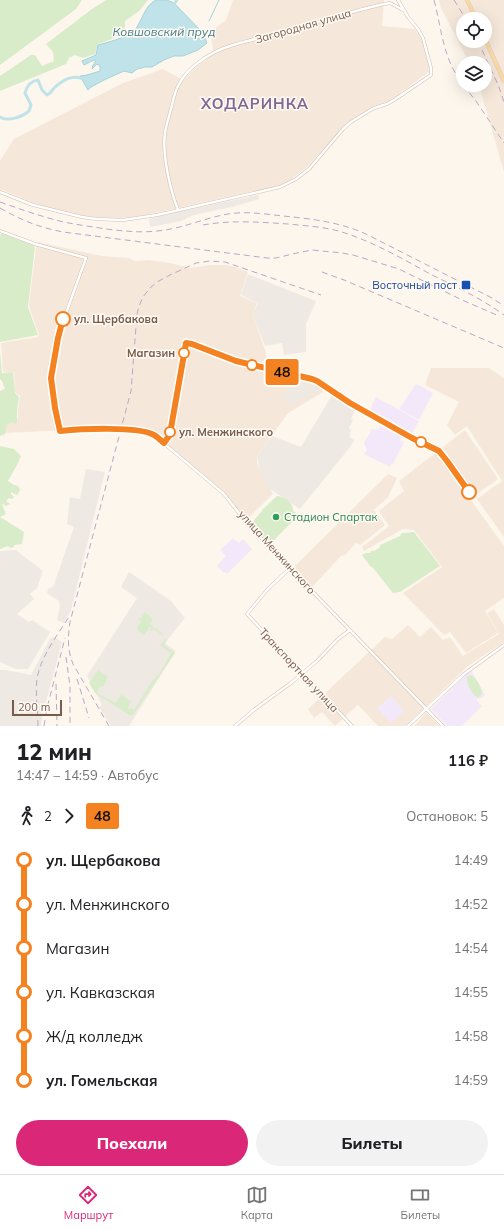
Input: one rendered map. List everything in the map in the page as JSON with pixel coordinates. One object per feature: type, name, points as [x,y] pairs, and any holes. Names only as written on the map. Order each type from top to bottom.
[{"type":"main road","points":[[467,0],[473,12]]},
{"type":"main road","points":[[489,48],[504,81]]},
{"type":"street","points":[[0,192],[33,205],[88,218],[123,220],[141,218],[251,194],[287,184],[301,176],[309,169],[343,129],[353,121],[374,108],[388,104],[430,75],[431,68],[423,38],[418,29],[408,18],[398,0]]},
{"type":"street","points":[[390,1],[404,10]]},
{"type":"street","name":"Загородная улица","points":[[178,210],[170,187],[166,164],[165,137],[167,122],[176,92],[182,80],[200,62],[217,51],[241,43],[288,32],[346,13],[390,1]]},
{"type":"street","name":"улица Менжинского","points":[[0,230],[35,244],[86,258],[62,322],[51,378],[60,431],[85,429],[125,430],[154,435],[224,494],[246,522],[443,726]]},
{"type":"street","name":"Транспортная улица","points":[[290,568],[267,590],[247,614],[352,726]]},
{"type":"street","points":[[235,726],[302,674],[338,639],[350,630]]},
{"type":"street","points":[[408,726],[467,671],[504,645]]},
{"type":"shaded area","points":[[233,0],[384,0],[382,26],[415,29],[422,39],[430,71],[388,102],[374,106],[353,119],[307,167],[285,184],[141,216],[119,218],[85,217],[39,205],[0,189],[0,161],[14,139],[123,83],[163,69],[183,80],[196,67],[214,54],[210,32],[226,20]]},
{"type":"shaded area","points":[[439,0],[504,0],[504,172],[481,92],[492,92],[492,56],[465,56],[461,48],[492,48],[492,12],[456,12],[456,37],[441,8]]},
{"type":"shaded area","points":[[258,195],[259,199],[232,207],[194,215],[181,221],[150,227],[149,219]]},
{"type":"shaded area","points":[[38,242],[101,256],[129,258],[135,261],[149,260],[190,268],[210,265],[227,265],[248,272],[240,296],[257,303],[253,314],[265,350],[269,370],[312,381],[321,386],[323,392],[288,413],[257,456],[257,463],[273,494],[246,520],[226,494],[155,435],[125,430],[74,429],[4,433],[5,424],[18,418],[20,396],[15,392],[14,372],[3,372],[1,343],[38,337],[39,335],[29,306],[36,247]]},
{"type":"shaded area","points":[[248,274],[316,301],[306,324],[306,352],[284,355],[282,343],[265,346],[253,314],[258,303],[241,295]]},
{"type":"shaded area","points":[[431,368],[489,368],[504,378],[504,537],[477,499],[502,481],[467,426],[455,435],[447,425],[459,402],[425,385]]},
{"type":"shaded area","points":[[294,379],[319,389],[320,391],[292,405],[283,396]]},
{"type":"shaded area","points":[[417,384],[433,393],[419,420],[399,409]]},
{"type":"shaded area","points":[[332,395],[355,410],[351,419],[353,420],[349,428],[351,430],[349,437],[354,440],[300,509],[269,488],[259,466],[257,456],[272,436],[301,447]]},
{"type":"shaded area","points":[[376,397],[419,421],[411,435],[369,412]]},
{"type":"shaded area","points":[[382,425],[402,436],[400,440],[404,442],[390,467],[364,454],[367,450],[364,443],[372,429],[377,430]]},
{"type":"shaded area","points":[[465,430],[498,479],[470,499],[504,546],[504,598],[485,611],[498,633],[466,653],[450,632],[444,635],[403,593],[442,567],[414,530],[403,529],[364,551],[362,547],[389,526],[379,511],[404,491],[399,481]]},
{"type":"shaded area","points":[[86,469],[105,472],[71,610],[64,623],[57,620],[60,606],[59,601],[47,593],[48,589],[53,587],[74,527],[67,524],[70,497],[80,499]]},
{"type":"shaded area","points":[[388,474],[397,478],[388,497],[374,510],[385,525],[360,545],[356,543],[345,555],[341,556],[312,587],[293,568]]},
{"type":"shaded area","points":[[233,538],[239,543],[243,539],[252,549],[227,574],[217,566],[226,556],[220,550]]},
{"type":"shaded area","points":[[16,550],[43,571],[37,588],[30,594],[34,599],[17,614],[29,622],[32,620],[50,632],[28,669],[16,669],[0,662],[0,551]]},
{"type":"shaded area","points":[[129,572],[171,601],[185,618],[165,643],[176,651],[129,726],[111,726],[99,707],[102,705],[87,676],[137,598],[121,587]]},
{"type":"shaded area","points":[[494,609],[504,625],[504,642],[468,666],[405,726],[378,726],[358,705],[335,726],[322,712],[314,718],[308,709],[385,637],[392,639],[408,625],[420,637],[431,627],[443,640],[450,637],[463,656],[499,634],[487,613]]},
{"type":"shaded area","points":[[55,637],[62,642],[42,717],[41,726],[0,726],[0,670],[31,675],[50,639]]},
{"type":"shaded area","points":[[471,670],[485,695],[480,699],[477,699],[482,706],[462,726],[447,726],[431,709]]},
{"type":"shaded area","points":[[391,696],[404,711],[391,723],[377,708]]},
{"type":"shaded area","points":[[426,713],[439,726],[414,726]]},
{"type":"green space","points":[[0,0],[82,0],[76,9],[0,65]]},
{"type":"green space","points":[[106,0],[148,0],[139,11],[125,21],[125,30],[112,39],[98,44],[95,54],[83,58],[75,55],[69,58],[66,64],[0,91],[0,76],[31,55],[35,55],[42,66],[54,61],[53,52],[46,44]]},
{"type":"green space","points":[[1,233],[35,246],[28,307],[38,335],[0,342],[0,237]]},
{"type":"green space","points":[[0,351],[2,373],[13,372],[15,393],[19,397],[17,423],[14,424],[13,422],[7,425],[5,434],[0,436],[0,391],[5,389],[0,379]]},
{"type":"green space","points":[[0,446],[14,449],[21,456],[8,481],[18,486],[20,490],[17,495],[11,492],[14,497],[12,499],[9,498],[6,501],[10,504],[6,506],[2,504],[6,514],[0,517]]},
{"type":"green space","name":"Стадион Спартак","points":[[277,496],[288,500],[292,505],[293,511],[299,515],[271,543],[269,543],[253,526],[254,520]]},
{"type":"green space","points":[[0,517],[24,532],[22,544],[14,545],[14,547],[10,548],[8,546],[0,549]]},
{"type":"green space","points":[[414,532],[440,566],[400,592],[393,593],[362,555],[376,550],[380,547],[380,545],[400,536],[402,533]]},
{"type":"green space","points":[[145,612],[152,618],[150,624],[164,635],[154,629],[151,631],[150,630],[152,628],[150,627],[144,635],[138,631],[137,628],[142,620],[139,621],[139,618],[141,618]]},
{"type":"green space","points":[[166,639],[164,645],[175,653],[133,715],[131,716],[95,693],[89,683],[98,670],[108,677],[103,687],[100,686],[97,693],[116,703],[122,695],[131,701],[128,709],[130,710],[131,708],[134,710],[153,680],[159,674],[171,653],[160,645]]},
{"type":"green space","points":[[471,675],[479,683],[481,689],[482,694],[478,698],[472,692],[467,683],[467,677]]},
{"type":"water","name":"Ковшовский пруд","points":[[156,0],[167,0],[174,3],[203,33],[207,43],[198,50],[183,56],[174,56],[152,67],[137,69],[132,73],[124,71],[104,80],[88,90],[80,76],[100,71],[100,66],[97,64],[92,69],[96,61],[94,60],[84,65],[82,61],[96,55],[98,45],[122,38],[134,31],[146,10]]},
{"type":"waterway","points":[[172,7],[177,0]]},
{"type":"waterway","points":[[209,21],[219,0]]},
{"type":"waterway","points":[[0,117],[11,119],[23,115],[29,111],[31,105],[25,93],[28,86],[33,81],[38,80],[42,90],[47,95],[64,80],[76,77],[84,79]]},
{"type":"railway","points":[[434,0],[447,55],[456,75]]},
{"type":"railway","points":[[454,0],[462,12]]},
{"type":"railway","points":[[481,48],[499,87],[504,102]]},
{"type":"railway","points":[[469,92],[504,143]]},
{"type":"railway","points":[[0,202],[65,222],[132,232],[166,230],[219,216],[242,213],[269,214],[326,222],[347,227],[368,235],[492,298],[504,306]]},
{"type":"railway","points":[[0,208],[31,223],[63,232],[267,258],[276,258],[312,250],[353,255],[399,269],[462,300],[499,316]]},
{"type":"railway","points":[[203,225],[234,222],[288,224],[318,227],[341,232],[359,238],[391,253],[469,294],[504,315]]},
{"type":"railway","points":[[109,726],[73,664],[68,643],[70,622],[131,391],[137,314],[143,297],[157,282],[170,275],[196,263],[210,261],[225,262],[321,295]]},
{"type":"railway","points":[[322,272],[504,348]]},
{"type":"railway","points":[[38,726],[36,691],[39,670],[46,653],[70,615]]},
{"type":"railway","points":[[44,726],[47,708],[65,638]]},
{"type":"railway","points":[[66,657],[70,686],[70,726]]},
{"type":"railway","points":[[77,679],[89,718]]},
{"type":"railway","points":[[56,684],[57,726]]},
{"type":"bus line","name":"48","points":[[63,319],[51,378],[51,386],[60,431],[74,429],[125,430],[148,433],[154,435],[164,443],[169,436],[171,428],[186,343],[200,346],[236,361],[317,381],[350,403],[412,438],[439,451],[469,492]]},
{"type":"place","name":"Восточный пост","points":[[466,285]]},
{"type":"place","name":"ул. Щербакова","points":[[63,319]]},
{"type":"place","name":"Магазин","points":[[184,353]]},
{"type":"place","name":"ул. Менжинского","points":[[170,432]]},
{"type":"place","name":"Стадион Спартак","points":[[276,517]]},
{"type":"district","name":"ХОДАРИНКА","points":[[255,104]]}]
